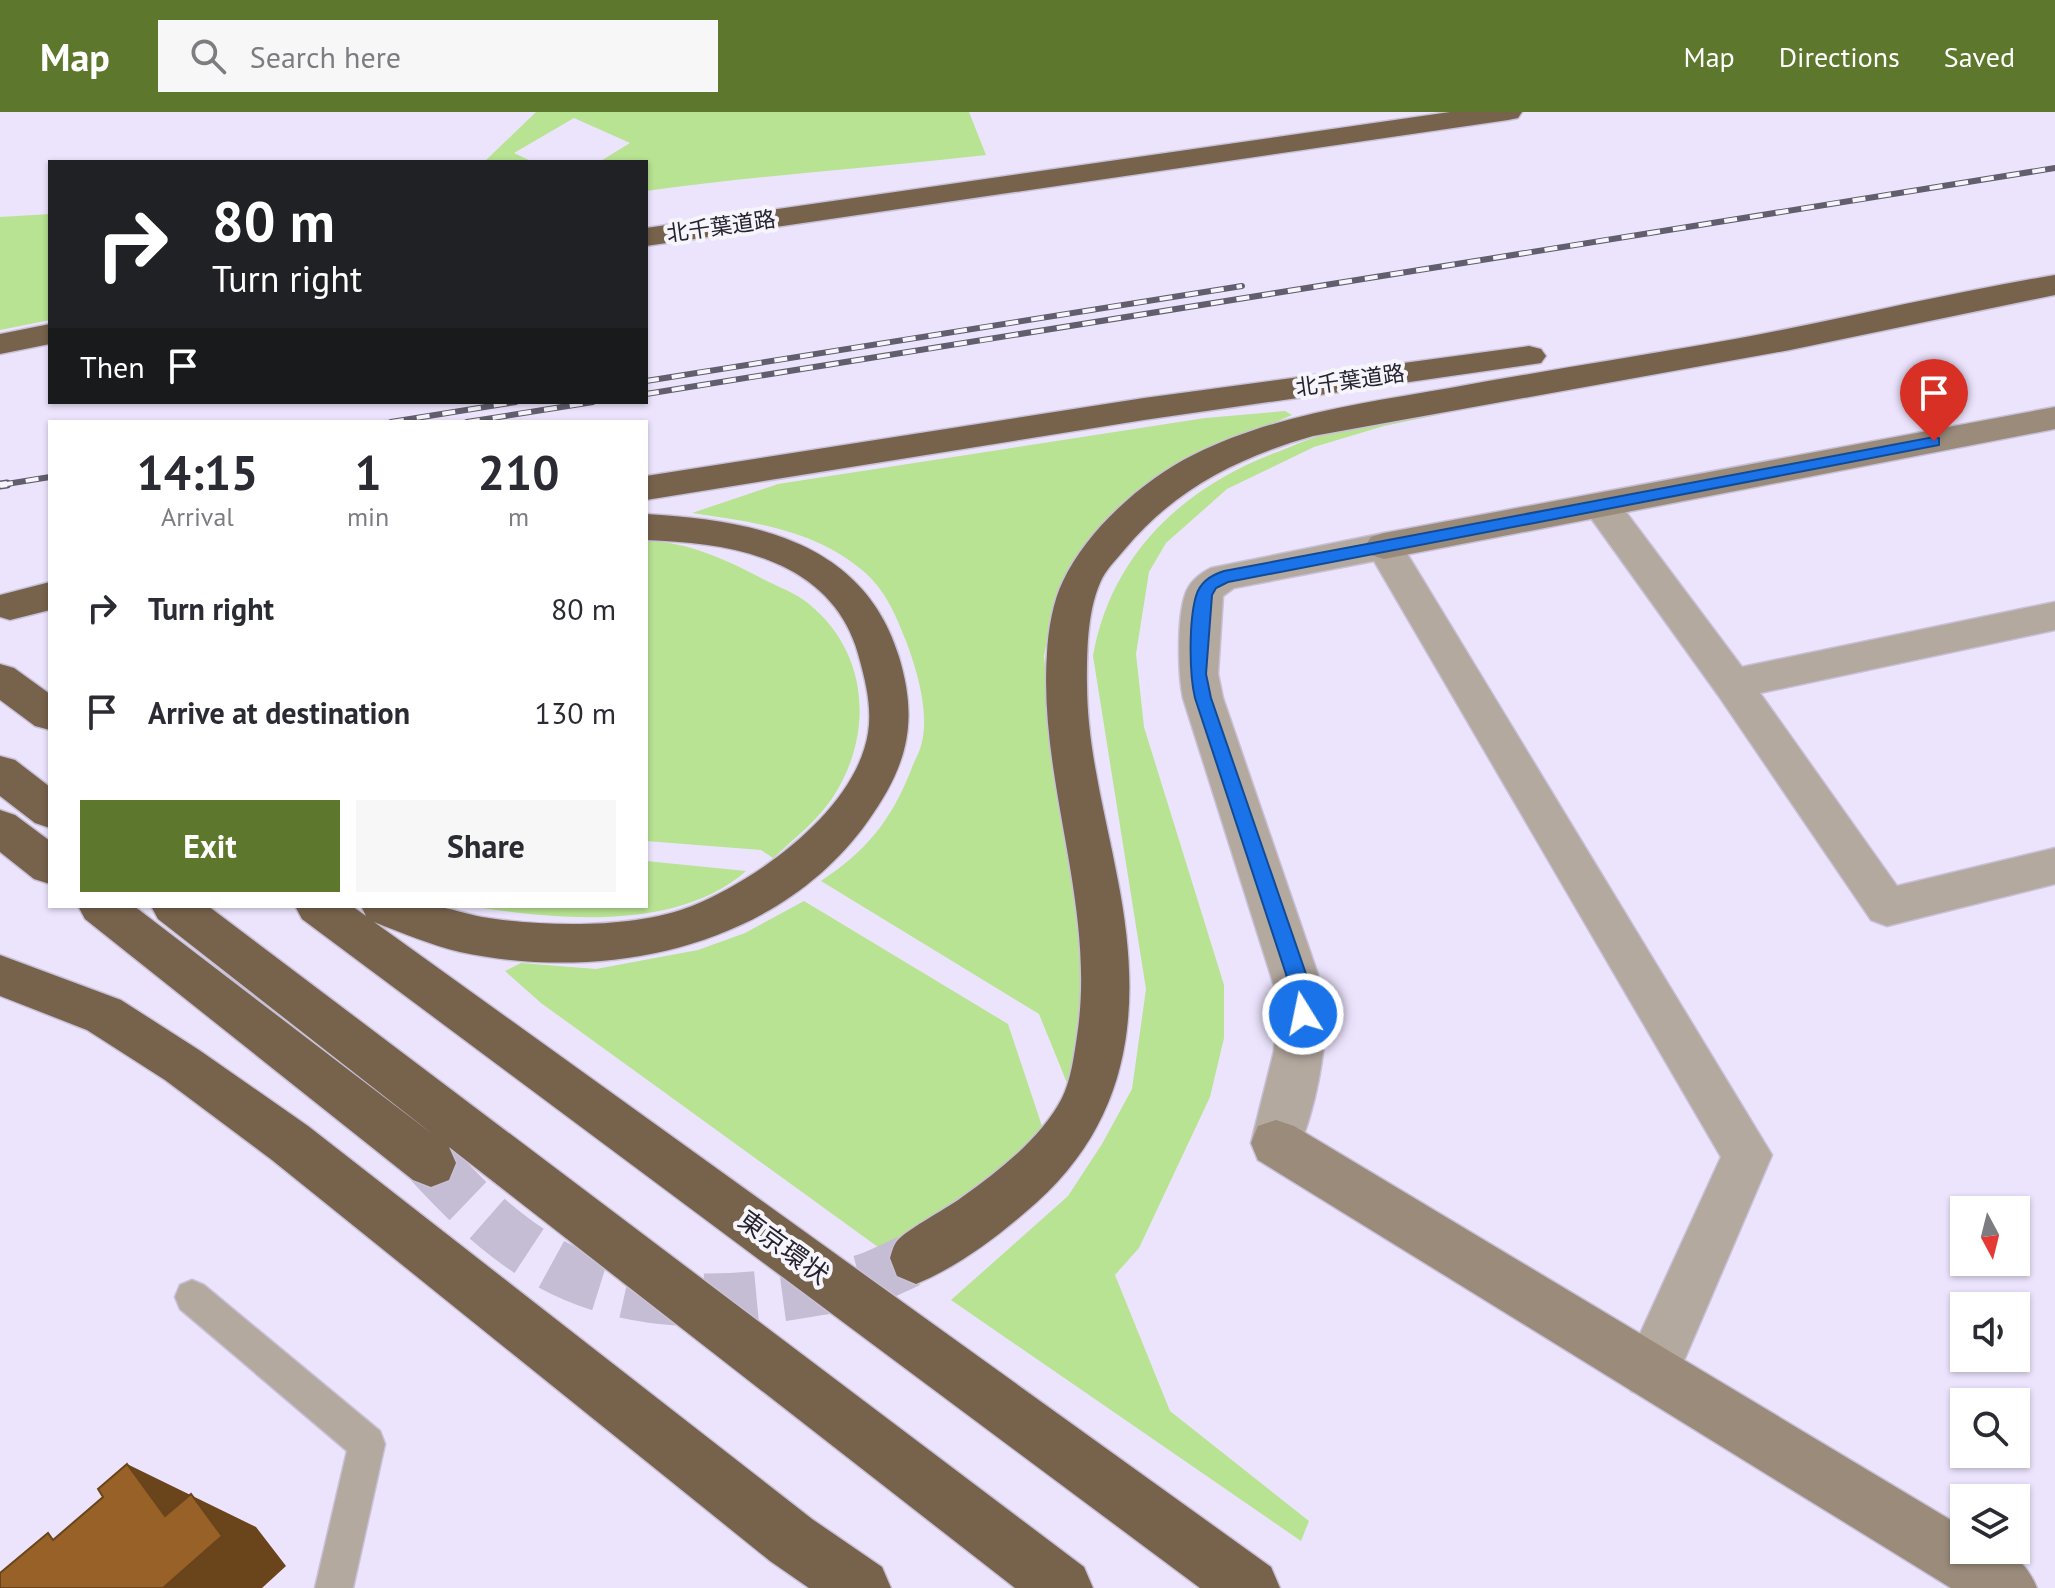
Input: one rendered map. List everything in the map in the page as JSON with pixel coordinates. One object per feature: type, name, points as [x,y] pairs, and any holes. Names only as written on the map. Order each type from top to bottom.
[{"type":"highway","name":"北千葉道路","points":[[648,237],[1508,112]]},
{"type":"highway","name":"北千葉道路","points":[[648,488],[1298,387],[1839,319],[2055,285]]},
{"type":"highway","points":[[916,1258],[983,1216],[1029,1177],[1080,1114],[1089,1090],[1104,1031],[1107,980],[1101,923],[1071,756],[1064,663],[1079,586],[1126,521],[1159,493],[1205,463],[1302,427],[1582,374],[1764,345],[1992,296]]},
{"type":"highway","points":[[0,344],[48,334]]},
{"type":"highway","points":[[390,908],[460,932],[588,942],[647,936],[694,925],[739,906],[824,846],[849,814],[874,772],[888,739],[889,698],[882,664],[869,627],[844,590],[810,566],[772,549],[697,529],[648,527]]},
{"type":"highway","points":[[10,606],[48,598]]},
{"type":"highway","points":[[0,679],[46,710]]},
{"type":"highway","points":[[0,772],[48,809]]},
{"type":"highway","points":[[0,827],[48,864]]},
{"type":"highway","points":[[104,908],[431,1163]]},
{"type":"highway","points":[[177,908],[1063,1588]]},
{"type":"highway","name":"東京環状","points":[[321,908],[1250,1588]]},
{"type":"highway","points":[[0,975],[104,1015],[182,1065],[290,1143],[791,1540],[861,1588]]},
{"type":"street","points":[[2007,1588],[1276,1143],[1300,1044],[1301,995],[1203,698],[1198,674],[1204,595],[1211,584],[1224,577],[2055,418]]},
{"type":"street","points":[[1601,505],[1732,684],[1887,907],[2055,866]]},
{"type":"street","points":[[1384,546],[1747,1155],[1651,1371]]},
{"type":"street","points":[[1732,684],[2055,616]]},
{"type":"lane","points":[[192,1297],[367,1444],[334,1588]]},
{"type":"green space","points":[[536,112],[969,112],[986,155],[648,191],[648,160],[602,160],[630,143],[574,118],[514,153],[529,160],[486,160]]},
{"type":"green space","points":[[48,214],[48,320],[0,330],[0,217]]},
{"type":"green space","points":[[1285,411],[1292,415],[1218,447],[1065,581],[1052,613],[1044,656],[1054,757],[1087,982],[1077,1060],[1067,1083],[1039,1014],[821,881],[864,846],[886,820],[922,742],[924,717],[918,678],[902,631],[884,594],[862,570],[843,556],[803,536],[760,524],[692,513],[778,484],[1205,418]]},
{"type":"green space","points":[[1452,412],[1384,426],[1314,447],[1227,489],[1166,543],[1149,572],[1136,654],[1144,727],[1224,985],[1224,1038],[1210,1097],[1139,1248],[1115,1275],[1170,1411],[1309,1521],[1301,1541],[951,1300],[1068,1196],[1102,1144],[1132,1089],[1146,989],[1093,656],[1102,619],[1116,586],[1157,528],[1183,504],[1245,466],[1326,434]]},
{"type":"green space","points":[[648,540],[677,544],[705,553],[798,596],[829,624],[844,646],[854,670],[859,695],[859,721],[855,747],[846,773],[820,814],[773,858],[761,850],[648,841]]},
{"type":"green space","points":[[648,861],[746,871],[718,891],[651,913],[576,917],[483,908],[648,908]]},
{"type":"green space","points":[[804,901],[1008,1024],[1043,1129],[995,1182],[889,1255],[541,1003],[505,971],[521,963],[596,969],[698,950],[745,933]]},
{"type":"building","points":[[127,1464],[165,1516],[191,1494],[222,1536],[163,1588],[0,1588],[0,1573],[48,1533],[53,1540],[103,1497],[98,1489]]},
{"type":"tunnel","points":[[431,1163],[487,1219],[534,1254],[582,1279],[648,1296],[716,1300],[785,1294],[860,1282],[916,1258]]},
{"type":"railway","points":[[648,394],[2055,168]]},
{"type":"railway","points":[[648,381],[1242,286]]},
{"type":"railway","points":[[404,420],[504,404]]},
{"type":"railway","points":[[480,420],[580,404]]},
{"type":"railway","points":[[7,484],[0,485],[48,477]]},
{"type":"route","points":[[1303,1014],[1296,974],[1203,698],[1198,674],[1204,595],[1211,584],[1224,577],[1934,441]]}]
